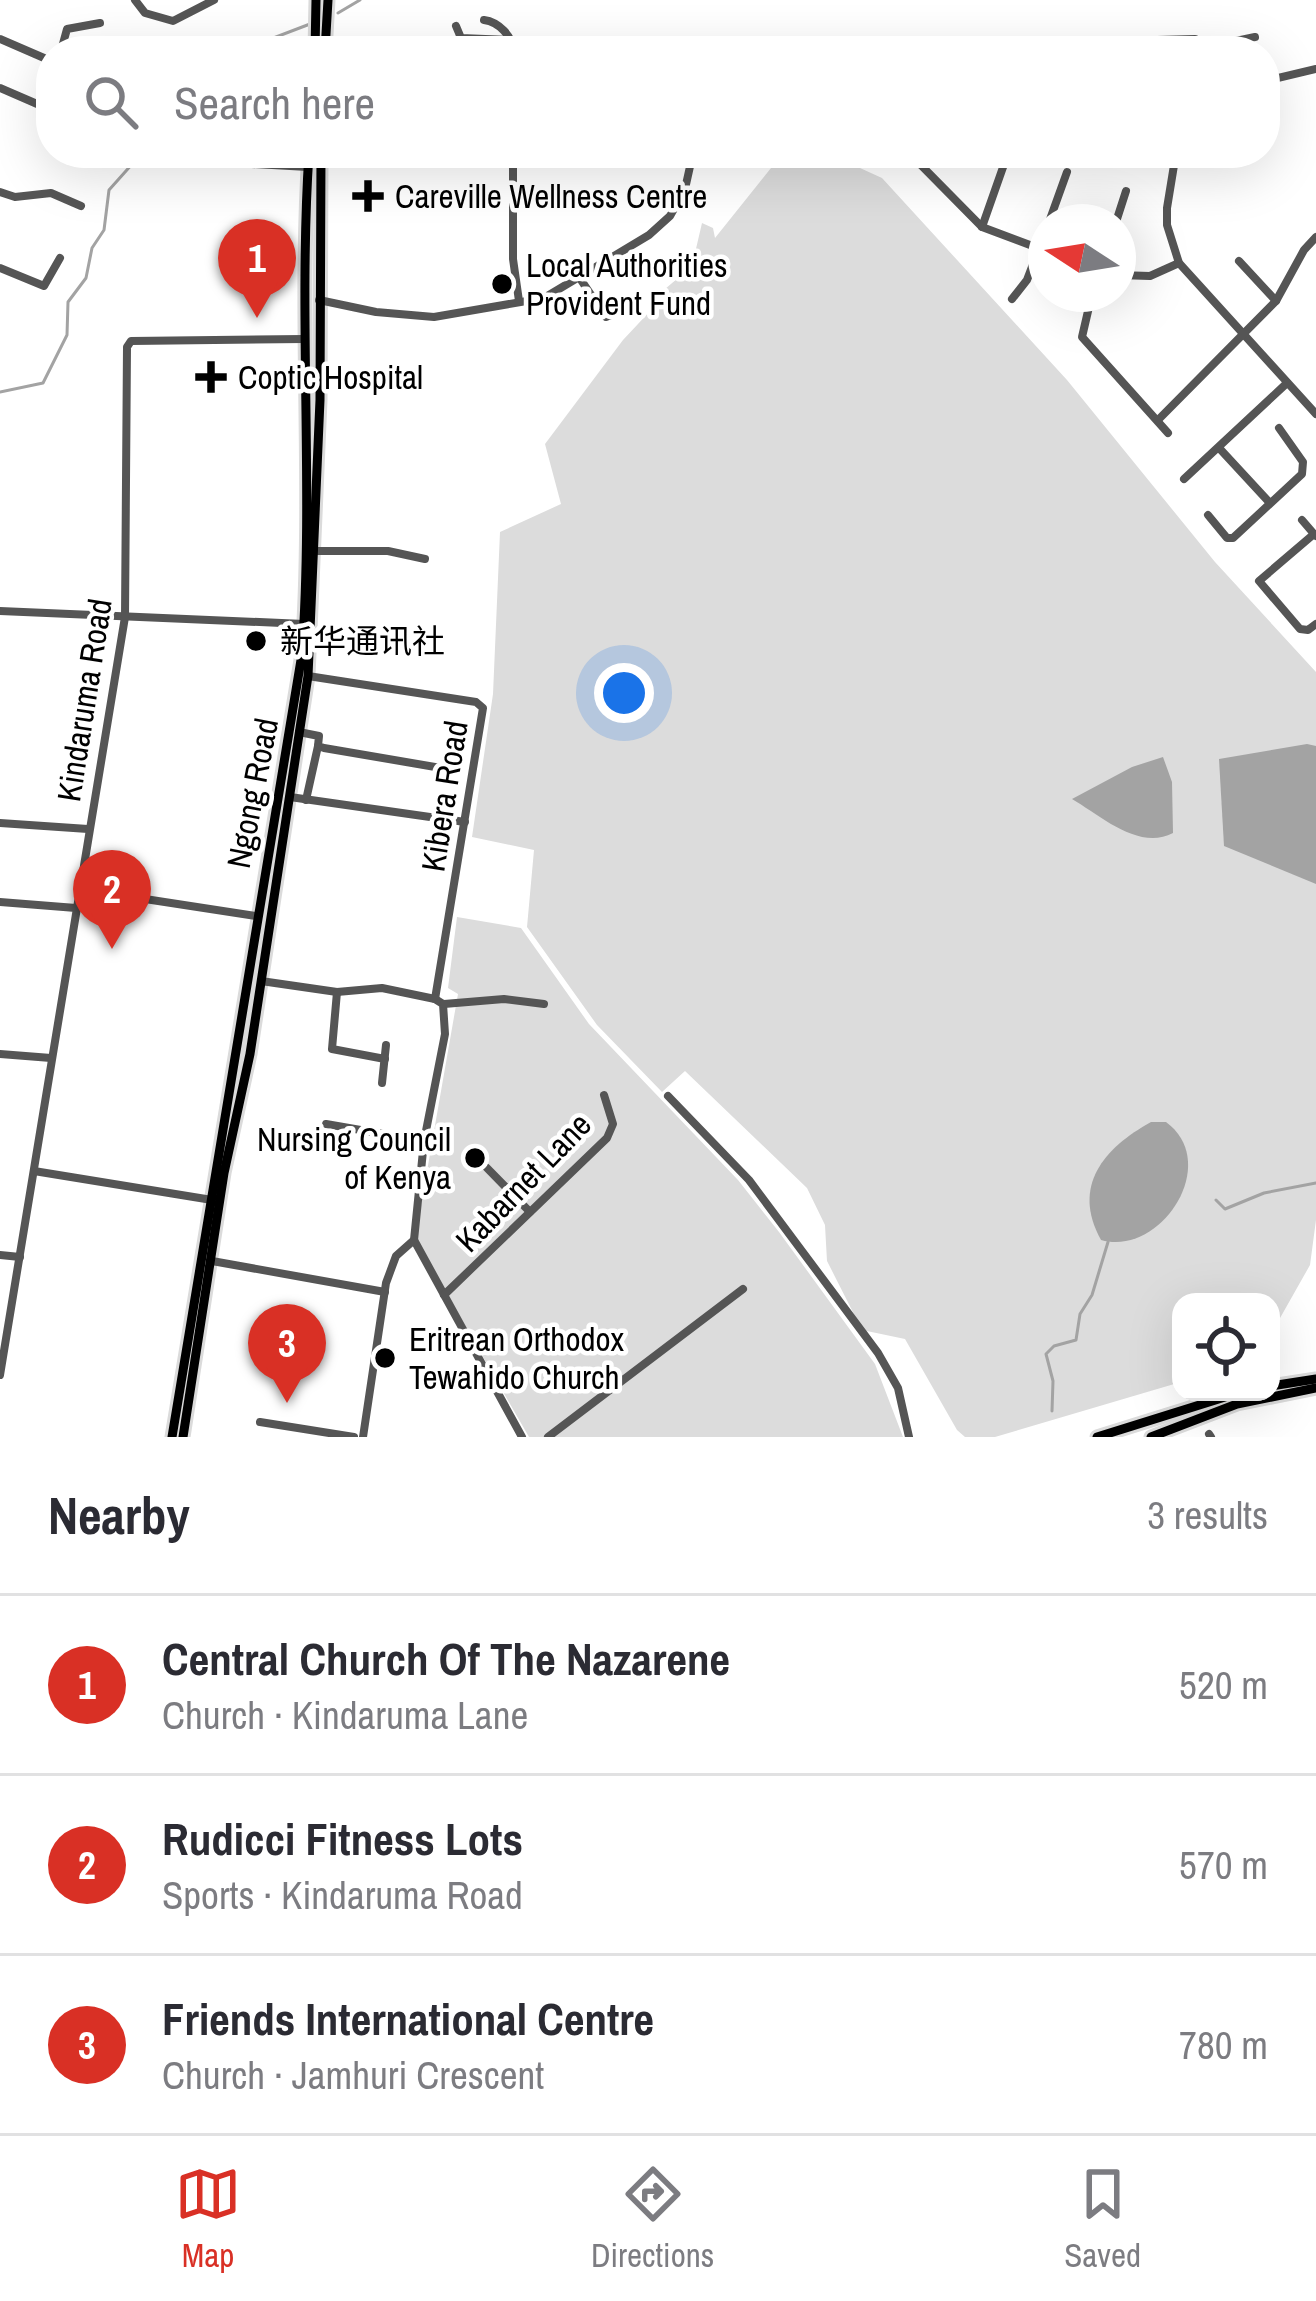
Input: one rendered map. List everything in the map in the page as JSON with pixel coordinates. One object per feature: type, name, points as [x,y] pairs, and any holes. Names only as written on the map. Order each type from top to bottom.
[{"type":"main road","points":[[316,0],[324,36]]},
{"type":"main road","points":[[318,36],[328,0]]},
{"type":"main road","name":"Ngong Road","points":[[172,1437],[256,916],[292,728],[304,624],[308,168]]},
{"type":"main road","name":"Ngong Road","points":[[183,1437],[224,1173],[250,1054],[308,676],[320,386],[321,168]]},
{"type":"main road","points":[[304,267],[311,257],[319,266]]},
{"type":"main road","points":[[304,390],[313,395],[320,386]]},
{"type":"main road","points":[[263,875],[273,870],[277,880]]},
{"type":"main road","points":[[235,1051],[240,1059],[250,1054]]},
{"type":"main road","points":[[1280,1386],[1310,1384]]},
{"type":"main road","points":[[1151,1437],[1237,1404],[1310,1384]]},
{"type":"main road","points":[[1097,1437],[1212,1401]]},
{"type":"street","points":[[135,0],[150,15],[178,20],[214,0]]},
{"type":"street","points":[[484,20],[495,23],[507,36]]},
{"type":"street","points":[[65,36],[67,29],[100,23]]},
{"type":"street","points":[[456,26],[458,36]]},
{"type":"street","points":[[0,39],[36,55]]},
{"type":"street","points":[[1280,77],[1316,69]]},
{"type":"street","points":[[0,88],[36,104]]},
{"type":"street","points":[[513,168],[513,260],[519,302]]},
{"type":"street","points":[[319,300],[434,317],[544,298],[649,235],[670,216],[685,189],[690,168]]},
{"type":"street","points":[[924,168],[982,227],[1028,244]]},
{"type":"street","points":[[982,227],[1003,168]]},
{"type":"street","points":[[1173,168],[1167,226],[1179,263],[1316,414]]},
{"type":"street","points":[[1056,204],[1067,172]]},
{"type":"street","points":[[1122,204],[1126,191]]},
{"type":"street","points":[[0,192],[15,197],[51,193],[81,206]]},
{"type":"street","points":[[1158,420],[1276,301],[1316,237]]},
{"type":"street","points":[[0,268],[44,286],[60,257]]},
{"type":"street","points":[[1239,261],[1276,301]]},
{"type":"street","points":[[1136,276],[1150,277],[1179,263]]},
{"type":"street","points":[[579,278],[606,317],[616,313]]},
{"type":"street","points":[[1012,298],[1028,278]]},
{"type":"street","points":[[1087,312],[1082,337],[1168,433]]},
{"type":"street","name":"Kindaruma Road","points":[[0,1375],[125,617],[127,347],[134,340],[156,339],[304,339]]},
{"type":"street","points":[[1184,479],[1287,383]]},
{"type":"street","points":[[1208,515],[1227,538],[1233,538],[1303,471],[1303,462],[1279,428]]},
{"type":"street","points":[[1220,449],[1269,502]]},
{"type":"street","points":[[1302,520],[1315,535],[1259,581],[1300,629],[1316,624]]},
{"type":"street","points":[[313,551],[388,551],[425,559]]},
{"type":"street","points":[[0,611],[304,624]]},
{"type":"street","name":"Kibera Road","points":[[308,676],[478,703],[484,712],[439,1001],[446,1034],[424,1141],[414,1240]]},
{"type":"street","points":[[298,733],[319,736],[306,800]]},
{"type":"street","points":[[318,746],[446,769]]},
{"type":"street","points":[[290,797],[465,822]]},
{"type":"street","points":[[0,823],[88,829]]},
{"type":"street","points":[[80,889],[256,916]]},
{"type":"street","points":[[0,902],[76,908]]},
{"type":"street","points":[[261,981],[337,992],[378,988],[439,1001],[504,999],[544,1004]]},
{"type":"street","points":[[337,992],[332,1049],[386,1059]]},
{"type":"street","points":[[382,1083],[386,1045]]},
{"type":"street","points":[[0,1054],[51,1058]]},
{"type":"street","name":"Kabarnet Lane","points":[[445,1295],[608,1138],[614,1124],[604,1095]]},
{"type":"street","points":[[668,1096],[749,1180],[878,1353],[898,1388],[909,1437]]},
{"type":"street","points":[[326,1124],[424,1141]]},
{"type":"street","points":[[487,1168],[530,1212]]},
{"type":"street","points":[[34,1171],[212,1200]]},
{"type":"street","points":[[260,1422],[358,1437],[393,1263],[414,1240],[522,1437]]},
{"type":"street","points":[[0,1256],[20,1257]]},
{"type":"street","points":[[212,1262],[385,1292]]},
{"type":"street","points":[[548,1437],[743,1289]]},
{"type":"shaded area","points":[[771,168],[860,168],[882,178],[1067,380],[1215,562],[1316,672],[1316,1220],[1310,1265],[1280,1318],[1280,1293],[1172,1293],[1172,1385],[995,1437],[965,1437],[905,1339],[862,1330],[827,1261],[825,1225],[807,1188],[685,1071],[662,1092],[597,1025],[527,927],[534,850],[472,837],[493,694],[500,532],[561,504],[545,444],[652,309],[651,301],[692,266],[702,223],[713,228],[715,238]]},
{"type":"shaded area","points":[[1316,746],[1316,884],[1224,846],[1219,759]]},
{"type":"shaded area","points":[[1163,757],[1172,782],[1173,833],[1147,838],[1134,835],[1072,799],[1132,767]]},
{"type":"shaded area","points":[[457,917],[521,928],[589,1024],[738,1180],[875,1364],[903,1437],[529,1437],[416,1234],[458,994],[448,988]]},
{"type":"shaded area","points":[[1151,1122],[1166,1122],[1182,1140],[1188,1160],[1186,1182],[1163,1221],[1144,1234],[1123,1241],[1101,1240],[1090,1202],[1097,1170],[1119,1144]]},
{"type":"waterway","points":[[338,13],[360,0]]},
{"type":"waterway","points":[[278,36],[310,24]]},
{"type":"waterway","points":[[0,392],[43,383],[67,335],[68,302],[86,278],[92,248],[104,230],[109,190],[129,168]]},
{"type":"waterway","points":[[1216,1200],[1225,1209],[1264,1193],[1316,1183]]},
{"type":"waterway","points":[[1052,1411],[1053,1381],[1046,1354],[1054,1346],[1076,1340],[1080,1314],[1092,1295],[1108,1242]]},
{"type":"place","name":"Careville Wellness Centre","points":[[368,196]]},
{"type":"place","name":"Local Authorities Provident Fund","points":[[502,284]]},
{"type":"place","name":"Central Church Of The Nazarene","points":[[257,318]]},
{"type":"place","name":"Coptic Hospital","points":[[211,377]]},
{"type":"place","name":"新华通讯社","points":[[256,641]]},
{"type":"place","name":"Rudicci Fitness Lots","points":[[112,949]]},
{"type":"place","name":"Nursing Council of Kenya","points":[[475,1158]]},
{"type":"place","name":"Eritrean Orthodox Tewahido Church","points":[[385,1358]]},
{"type":"place","name":"Friends International Centre","points":[[287,1403]]}]
